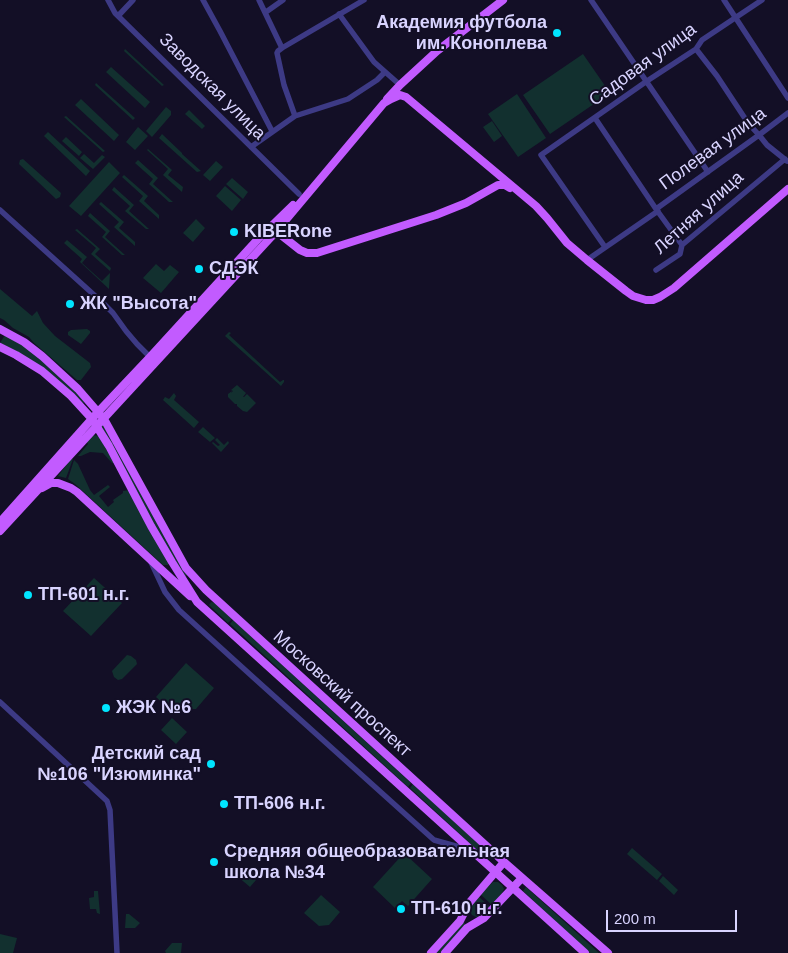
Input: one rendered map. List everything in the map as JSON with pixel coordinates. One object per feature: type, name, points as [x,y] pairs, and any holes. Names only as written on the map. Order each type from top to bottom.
[{"type":"main road","points":[[284,237],[282,229],[285,221],[400,84],[438,51],[503,0]]},
{"type":"main road","points":[[406,97],[404,88],[408,78]]},
{"type":"main road","points":[[384,103],[396,96],[406,97],[536,206],[567,243],[586,260],[633,296],[646,300],[653,300],[674,288],[788,189]]},
{"type":"main road","points":[[489,166],[495,176],[491,188]]},
{"type":"main road","points":[[0,522],[95,422],[104,419],[153,360],[321,177]]},
{"type":"main road","points":[[260,242],[277,234],[284,237],[300,250],[317,253],[436,215],[466,203],[498,185],[505,185],[536,206]]},
{"type":"main road","name":"Московский проспект","points":[[0,329],[24,342],[42,356],[78,389],[104,419],[186,568],[218,602],[504,862],[608,953]]},
{"type":"main road","name":"Московский проспект","points":[[0,347],[42,371],[72,396],[95,422],[151,526],[197,602]]},
{"type":"main road","points":[[0,531],[95,422],[98,412],[153,360]]},
{"type":"main road","name":"Московский проспект","points":[[35,493],[51,483],[58,483],[77,492],[585,953]]},
{"type":"main road","points":[[181,577],[186,582],[189,580],[186,568]]},
{"type":"main road","points":[[208,612],[206,604],[208,602],[212,600],[218,602]]},
{"type":"main road","points":[[431,953],[460,921],[466,907],[504,862]]},
{"type":"main road","points":[[445,953],[467,928],[484,918],[522,878]]},
{"type":"main road","points":[[466,907],[470,918],[480,920]]},
{"type":"main road","points":[[460,921],[463,919],[467,920],[467,928]]},
{"type":"street","name":"Заводская улица","points":[[108,0],[115,13],[299,194]]},
{"type":"street","points":[[118,16],[133,0]]},
{"type":"street","points":[[203,0],[272,131]]},
{"type":"street","points":[[259,0],[282,48]]},
{"type":"street","points":[[266,12],[283,0]]},
{"type":"street","points":[[591,0],[708,172]]},
{"type":"street","points":[[724,0],[788,98]]},
{"type":"street","name":"Садовая улица","points":[[605,247],[541,155],[696,49],[702,40],[762,0]]},
{"type":"street","points":[[295,116],[284,85],[278,51],[360,1]]},
{"type":"street","points":[[339,14],[369,56],[400,84]]},
{"type":"street","points":[[696,49],[717,76],[748,123],[766,145],[786,160]]},
{"type":"street","points":[[251,147],[295,116],[348,99],[377,80],[385,72]]},
{"type":"street","name":"Полевая улица","points":[[586,260],[788,113]]},
{"type":"street","points":[[595,118],[682,245]]},
{"type":"street","name":"Летняя улица","points":[[656,270],[680,254],[682,245],[786,160]]},
{"type":"street","points":[[0,210],[113,312],[126,331],[153,360]]},
{"type":"street","points":[[149,558],[165,592],[180,610],[419,827],[434,840],[472,851]]},
{"type":"street","points":[[160,581],[161,574],[167,574]]},
{"type":"street","points":[[0,702],[107,801],[110,810],[117,953]]},
{"type":"green space","points":[[125,49],[164,85],[162,86],[124,51]]},
{"type":"green space","points":[[583,54],[610,93],[550,134],[523,95]]},
{"type":"green space","points":[[111,67],[150,102],[145,108],[106,72]]},
{"type":"green space","points":[[96,83],[135,118],[133,120],[95,85]]},
{"type":"green space","points":[[517,94],[546,138],[518,157],[488,114]]},
{"type":"green space","points":[[81,99],[119,135],[114,141],[75,105]]},
{"type":"green space","points":[[166,107],[171,111],[171,115],[152,137],[146,131]]},
{"type":"green space","points":[[189,110],[205,126],[202,129],[185,114]]},
{"type":"green space","points":[[66,116],[105,151],[103,152],[64,117]]},
{"type":"green space","points":[[492,121],[502,136],[494,142],[483,127]]},
{"type":"green space","points":[[138,127],[148,136],[135,150],[126,142]]},
{"type":"green space","points":[[48,132],[90,171],[86,176],[44,136]]},
{"type":"green space","points":[[162,134],[201,171],[197,172],[159,138]]},
{"type":"green space","points":[[66,137],[82,152],[79,156],[62,141]]},
{"type":"green space","points":[[148,149],[172,170],[168,175],[183,187],[182,192],[163,175],[168,169]]},
{"type":"green space","points":[[84,154],[94,163],[102,155],[105,157],[93,169],[80,158]]},
{"type":"green space","points":[[23,159],[61,193],[60,197],[56,199],[19,164],[20,160]]},
{"type":"green space","points":[[138,160],[158,178],[153,184],[173,202],[169,202],[149,184],[153,179],[135,163]]},
{"type":"green space","points":[[216,161],[223,167],[210,181],[203,175]]},
{"type":"green space","points":[[109,162],[120,173],[81,216],[69,206]]},
{"type":"green space","points":[[124,175],[148,196],[144,201],[159,215],[159,219],[139,201],[143,196],[122,177]]},
{"type":"green space","points":[[232,178],[248,192],[243,199],[226,184]]},
{"type":"green space","points":[[225,186],[241,200],[232,211],[216,196]]},
{"type":"green space","points":[[114,187],[134,205],[129,211],[149,229],[146,229],[125,211],[130,206],[112,190]]},
{"type":"green space","points":[[101,202],[124,222],[119,228],[135,242],[135,246],[114,227],[119,222],[99,204]]},
{"type":"green space","points":[[90,213],[110,231],[105,237],[125,255],[122,255],[102,237],[106,232],[88,216]]},
{"type":"green space","points":[[196,219],[205,228],[193,242],[183,233]]},
{"type":"green space","points":[[77,229],[100,249],[95,254],[111,268],[110,271],[91,254],[96,248],[75,230]]},
{"type":"green space","points":[[67,240],[87,257],[82,263],[102,281],[110,273],[109,289],[80,262],[82,259],[64,243]]},
{"type":"green space","points":[[156,264],[164,271],[170,265],[179,272],[161,293],[143,278]]},
{"type":"green space","points":[[0,289],[32,316],[37,311],[43,323],[55,336],[90,363],[91,367],[81,380],[77,380],[29,337],[0,318]]},
{"type":"green space","points":[[87,329],[90,333],[81,344],[68,335],[68,332],[71,330]]},
{"type":"green space","points":[[229,332],[231,333],[229,335],[280,382],[284,380],[281,386],[225,336]]},
{"type":"green space","points":[[5,335],[29,349],[86,401],[82,404],[18,353],[0,343]]},
{"type":"green space","points":[[237,385],[246,393],[243,397],[247,394],[256,403],[247,412],[243,411],[228,397],[228,394],[233,391],[231,390]]},
{"type":"green space","points":[[174,393],[176,396],[174,400],[199,422],[194,428],[163,400],[165,397],[169,399]]},
{"type":"green space","points":[[102,425],[104,425],[185,571],[186,576],[158,532]]},
{"type":"green space","points":[[203,427],[215,438],[210,442],[198,432]]},
{"type":"green space","points":[[92,435],[99,436],[114,463],[103,453],[90,452],[78,456],[88,444],[86,441]]},
{"type":"green space","points":[[217,438],[224,445],[228,441],[229,443],[221,452],[212,443],[220,445],[215,440]]},
{"type":"green space","points":[[73,459],[66,478],[58,476]]},
{"type":"green space","points":[[74,460],[94,495],[108,485],[110,487],[99,496],[108,507],[123,491],[130,490],[169,562],[168,565],[163,565],[68,479]]},
{"type":"green space","points":[[94,578],[122,603],[91,636],[63,611]]},
{"type":"green space","points":[[211,602],[215,603],[232,619],[228,623],[209,605]]},
{"type":"green space","points":[[233,620],[411,783],[408,787],[230,624]]},
{"type":"green space","points":[[127,655],[136,660],[137,664],[122,679],[118,680],[114,677],[112,671]]},
{"type":"green space","points":[[186,663],[214,688],[196,709],[169,709],[156,697]]},
{"type":"green space","points":[[172,718],[187,732],[176,744],[161,730]]},
{"type":"green space","points":[[413,784],[492,857],[487,859],[410,788]]},
{"type":"green space","points":[[632,848],[662,874],[657,880],[627,854]]},
{"type":"green space","points":[[404,853],[432,879],[408,906],[402,901],[395,908],[373,887]]},
{"type":"green space","points":[[243,869],[256,880],[250,887],[237,876]]},
{"type":"green space","points":[[663,876],[678,890],[674,895],[659,881]]},
{"type":"green space","points":[[493,882],[498,882],[504,889],[492,905],[480,894]]},
{"type":"green space","points":[[526,887],[599,953],[590,953],[523,891]]},
{"type":"green space","points":[[94,891],[98,891],[100,914],[97,913],[96,909],[90,909],[89,898],[94,897]]},
{"type":"green space","points":[[321,895],[340,912],[329,925],[319,926],[304,913]]},
{"type":"green space","points":[[478,896],[490,907],[482,916],[476,917],[472,915],[469,907]]},
{"type":"green space","points":[[126,914],[129,914],[140,923],[135,928],[125,928]]},
{"type":"green space","points":[[465,923],[464,926],[440,953],[435,953]]},
{"type":"green space","points":[[0,934],[17,938],[13,953],[0,953]]},
{"type":"green space","points":[[172,943],[182,943],[181,953],[166,953],[165,951]]},
{"type":"place","name":"Академия футбола им. Коноплева","points":[[557,33]]},
{"type":"place","name":"KIBERone","points":[[234,232]]},
{"type":"place","name":"СДЭК","points":[[199,269]]},
{"type":"place","name":"ЖК \"Высота\"","points":[[70,304]]},
{"type":"place","name":"ТП-601 н.г.","points":[[28,595]]},
{"type":"place","name":"ЖЭК №6","points":[[106,708]]},
{"type":"place","name":"Детский сад №106 \"Изюминка\"","points":[[211,764]]},
{"type":"place","name":"ТП-606 н.г.","points":[[224,804]]},
{"type":"place","name":"Средняя общеобразовательная школа №34","points":[[214,862]]},
{"type":"place","name":"ТП-610 н.г.","points":[[401,909]]}]
